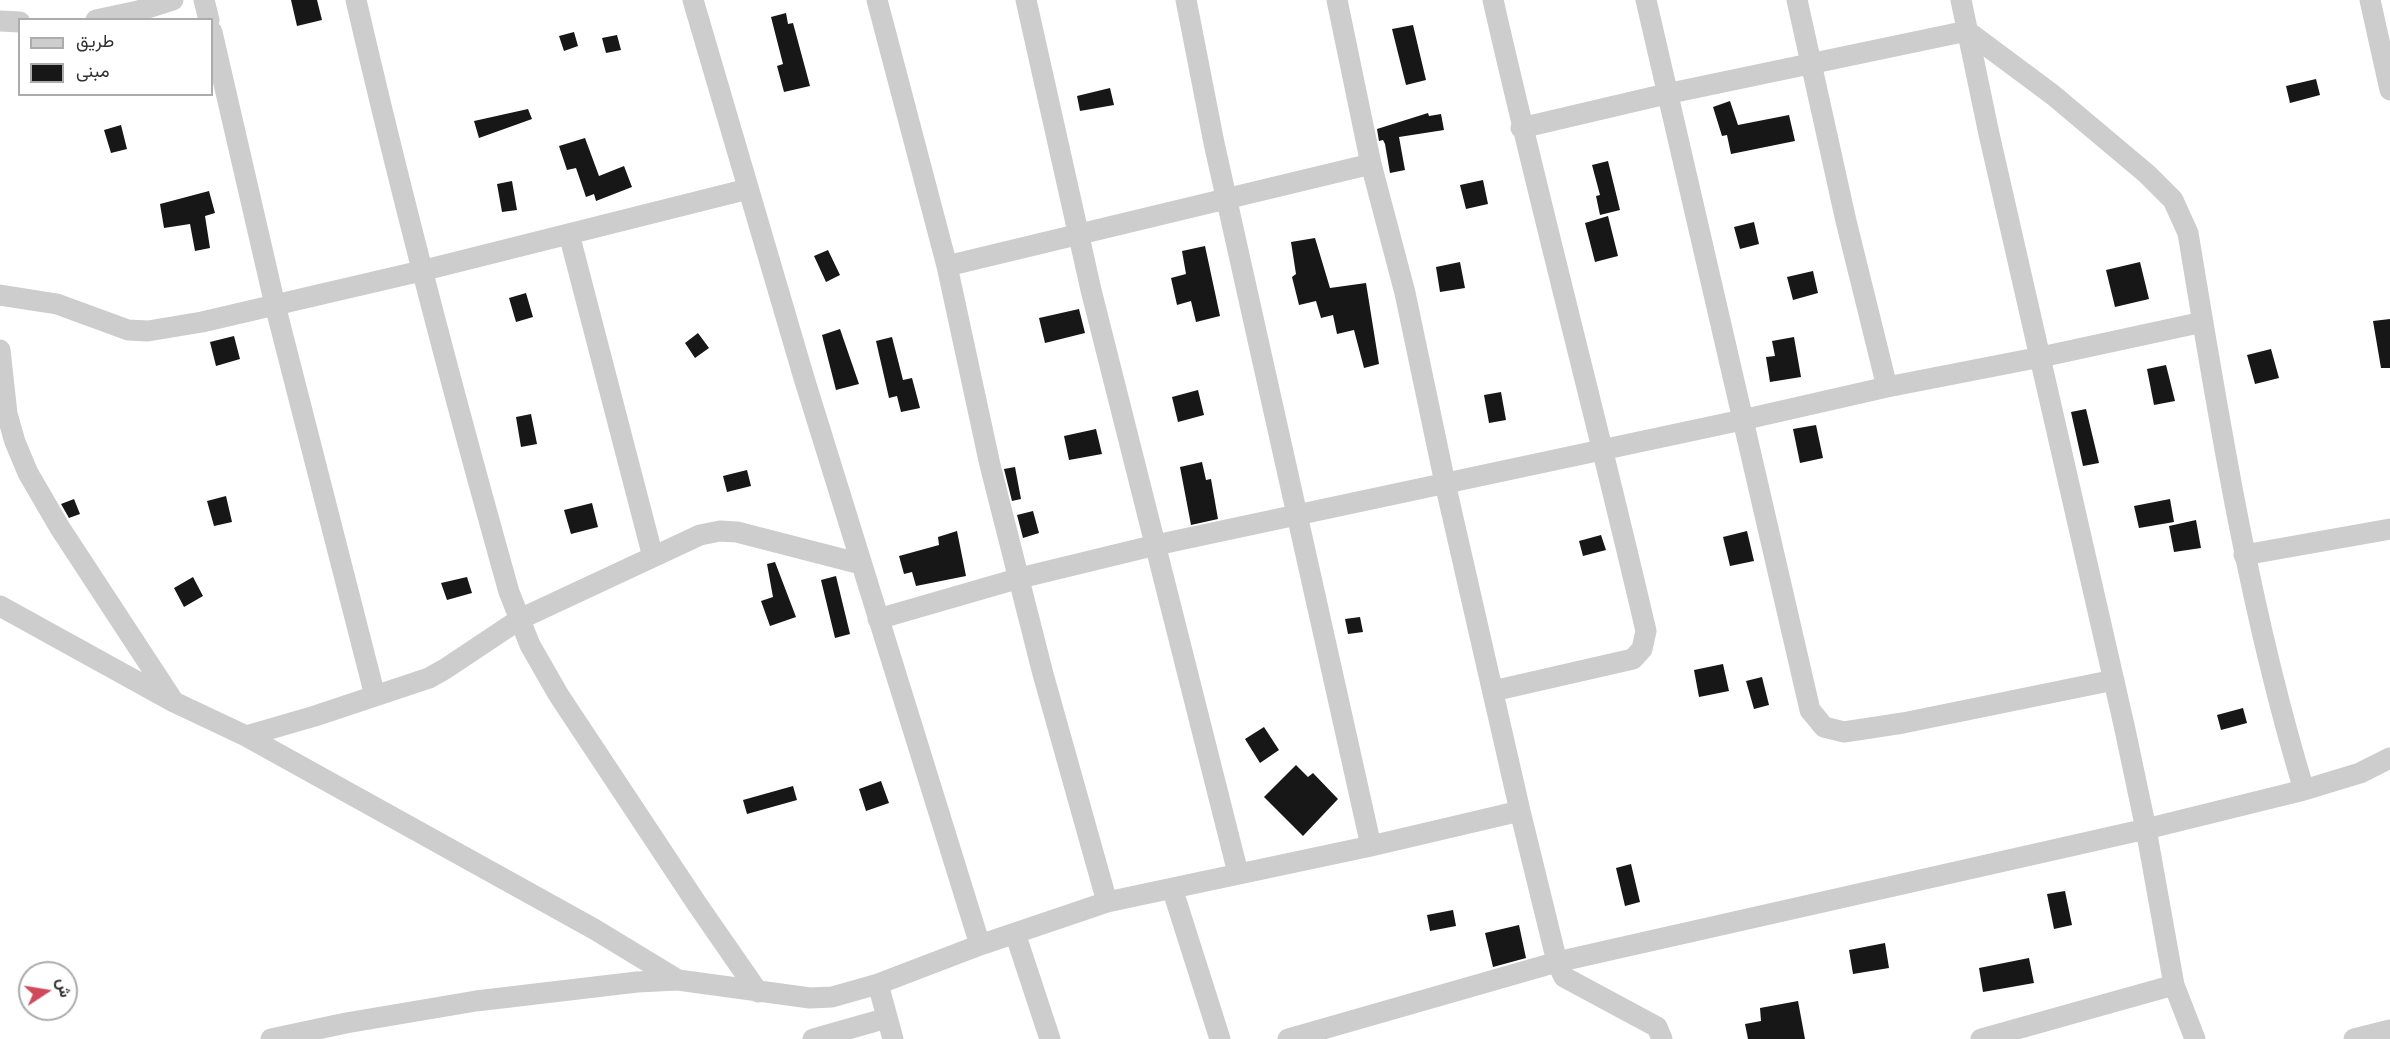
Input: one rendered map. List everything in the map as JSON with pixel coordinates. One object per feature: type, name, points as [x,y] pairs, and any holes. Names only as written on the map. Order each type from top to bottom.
[{"type":"street","points":[[105,18],[173,0]]},
{"type":"street","points":[[204,0],[208,18]]},
{"type":"street","points":[[356,0],[389,146],[471,459],[509,592],[530,645],[558,694],[758,992]]},
{"type":"street","points":[[693,0],[804,378],[980,945]]},
{"type":"street","points":[[878,0],[948,266],[990,465],[1043,674],[1107,902]]},
{"type":"street","points":[[1026,0],[1078,234],[1238,873]]},
{"type":"street","points":[[1186,0],[1226,199],[1371,846]]},
{"type":"street","points":[[1337,0],[1371,165],[1405,293],[1445,483],[1557,962],[1564,977],[1657,1027],[1662,1039]]},
{"type":"street","points":[[1492,0],[1521,128],[1604,450],[1646,631],[1642,649],[1633,659],[1493,692]]},
{"type":"street","points":[[1646,0],[1810,710],[1824,727],[1844,732],[1903,723],[2114,680]]},
{"type":"street","points":[[1797,0],[1846,221],[1887,387]]},
{"type":"street","points":[[1961,0],[2114,680],[2146,829],[2174,985],[2195,1039]]},
{"type":"street","points":[[2370,0],[2390,90]]},
{"type":"street","points":[[0,21],[18,22]]},
{"type":"street","points":[[1521,128],[1666,94],[1967,31],[2053,95],[2147,174],[2173,200],[2188,233],[2244,555],[2287,732],[2304,790]]},
{"type":"street","points":[[213,36],[275,305],[375,696]]},
{"type":"street","points":[[948,266],[1371,165]]},
{"type":"street","points":[[0,296],[57,304],[128,330],[148,330],[202,322],[421,271],[748,189]]},
{"type":"street","points":[[568,234],[653,557]]},
{"type":"street","points":[[878,619],[1020,578],[1156,545],[1887,387],[2203,322]]},
{"type":"street","points":[[0,350],[7,414],[15,442],[28,473],[54,519],[174,702]]},
{"type":"street","points":[[2244,555],[2390,529]]},
{"type":"street","points":[[246,736],[429,678],[520,619],[700,535],[720,531],[737,532],[861,564]]},
{"type":"street","points":[[0,606],[174,702],[246,736],[594,929],[678,980]]},
{"type":"street","points":[[1288,1039],[1557,962],[2146,829],[2304,790],[2360,773],[2390,758]]},
{"type":"street","points":[[271,1039],[346,1023],[476,1001],[637,982],[678,980],[810,998],[832,997],[878,984],[980,945],[1107,902],[1371,846],[1520,811]]},
{"type":"street","points":[[1172,888],[1220,1039]]},
{"type":"street","points":[[1015,933],[1050,1039]]},
{"type":"street","points":[[878,984],[893,1039]]},
{"type":"street","points":[[1981,1039],[2174,985]]},
{"type":"street","points":[[813,1039],[887,1018]]},
{"type":"street","points":[[2354,1039],[2390,1030]]},
{"type":"building","points":[[291,0],[317,0],[322,20],[297,26]]},
{"type":"building","points":[[786,13],[788,24],[793,23],[810,86],[784,92],[777,66],[783,64],[771,17]]},
{"type":"building","points":[[1413,25],[1426,80],[1406,85],[1392,29]]},
{"type":"building","points":[[574,32],[578,46],[564,51],[559,36]]},
{"type":"building","points":[[617,35],[621,50],[606,53],[602,38]]},
{"type":"building","points":[[2316,79],[2320,95],[2290,103],[2286,86]]},
{"type":"building","points":[[1110,88],[1114,105],[1080,111],[1077,96]]},
{"type":"building","points":[[1730,101],[1738,125],[1789,115],[1795,141],[1731,154],[1727,135],[1722,136],[1713,107]]},
{"type":"building","points":[[528,109],[532,119],[479,138],[474,121]]},
{"type":"building","points":[[1428,113],[1429,116],[1441,114],[1444,130],[1399,137],[1405,170],[1390,173],[1385,144],[1383,140],[1379,141],[1377,129]]},
{"type":"building","points":[[121,125],[127,149],[111,153],[104,130]]},
{"type":"building","points":[[585,138],[599,176],[624,166],[632,187],[596,201],[594,194],[586,197],[576,168],[567,170],[559,146]]},
{"type":"building","points":[[1608,161],[1620,210],[1600,215],[1596,196],[1600,195],[1592,165]]},
{"type":"building","points":[[1483,180],[1488,204],[1466,209],[1460,185]]},
{"type":"building","points":[[512,181],[517,210],[502,212],[497,184]]},
{"type":"building","points":[[209,191],[215,213],[205,216],[210,248],[195,251],[190,224],[164,228],[160,204]]},
{"type":"building","points":[[1608,216],[1618,256],[1595,262],[1585,223]]},
{"type":"building","points":[[1754,222],[1759,244],[1740,249],[1734,227]]},
{"type":"building","points":[[1315,238],[1330,288],[1366,283],[1379,364],[1364,368],[1354,330],[1337,334],[1333,315],[1321,318],[1316,301],[1299,305],[1292,277],[1296,274],[1291,242]]},
{"type":"building","points":[[1205,246],[1220,316],[1196,322],[1191,301],[1177,305],[1171,278],[1186,274],[1182,251]]},
{"type":"building","points":[[828,250],[840,275],[826,282],[814,256]]},
{"type":"building","points":[[1460,262],[1465,288],[1440,292],[1436,267]]},
{"type":"building","points":[[2140,262],[2149,299],[2115,307],[2106,270]]},
{"type":"building","points":[[1813,271],[1818,293],[1793,300],[1787,277]]},
{"type":"building","points":[[526,293],[533,317],[516,322],[509,298]]},
{"type":"building","points":[[1079,309],[1085,333],[1045,343],[1039,318]]},
{"type":"building","points":[[2390,319],[2390,368],[2381,368],[2373,321]]},
{"type":"building","points":[[840,329],[859,384],[836,390],[822,335]]},
{"type":"building","points":[[698,333],[709,348],[695,358],[685,343]]},
{"type":"building","points":[[234,336],[240,359],[216,366],[210,342]]},
{"type":"building","points":[[892,337],[903,380],[912,378],[920,408],[901,412],[897,396],[889,398],[876,341]]},
{"type":"building","points":[[1794,337],[1801,377],[1770,382],[1766,357],[1775,356],[1772,341]]},
{"type":"building","points":[[2271,349],[2279,378],[2255,384],[2247,355]]},
{"type":"building","points":[[2166,365],[2175,401],[2154,405],[2147,369]]},
{"type":"building","points":[[1198,390],[1204,415],[1178,422],[1172,397]]},
{"type":"building","points":[[1501,392],[1506,420],[1489,423],[1484,395]]},
{"type":"building","points":[[2086,409],[2099,463],[2083,466],[2071,412]]},
{"type":"building","points":[[531,414],[537,444],[521,447],[516,417]]},
{"type":"building","points":[[1816,425],[1823,458],[1800,463],[1793,429]]},
{"type":"building","points":[[1096,429],[1102,454],[1069,460],[1064,436]]},
{"type":"building","points":[[1202,462],[1206,480],[1211,479],[1218,519],[1191,525],[1180,467]]},
{"type":"building","points":[[1015,467],[1021,499],[1012,501],[1004,469]]},
{"type":"building","points":[[747,470],[751,486],[727,492],[723,476]]},
{"type":"building","points":[[226,496],[232,522],[214,526],[207,501]]},
{"type":"building","points":[[74,499],[80,514],[69,518],[61,504]]},
{"type":"building","points":[[2170,499],[2174,522],[2139,528],[2134,506]]},
{"type":"building","points":[[592,503],[598,527],[571,534],[564,510]]},
{"type":"building","points":[[1033,511],[1039,533],[1023,538],[1017,515]]},
{"type":"building","points":[[2196,520],[2201,548],[2174,552],[2169,526]]},
{"type":"building","points":[[957,531],[966,576],[916,586],[912,572],[904,574],[899,556],[939,545],[938,537]]},
{"type":"building","points":[[1747,531],[1754,561],[1730,566],[1723,537]]},
{"type":"building","points":[[1601,535],[1606,550],[1583,556],[1579,541]]},
{"type":"building","points":[[775,562],[796,617],[770,626],[761,601],[773,597],[767,564]]},
{"type":"building","points":[[836,576],[850,634],[835,638],[821,580]]},
{"type":"building","points":[[193,577],[203,596],[184,607],[174,588]]},
{"type":"building","points":[[467,577],[472,593],[447,600],[441,583]]},
{"type":"building","points":[[1360,617],[1363,632],[1348,634],[1345,619]]},
{"type":"building","points":[[1723,664],[1729,691],[1699,697],[1694,670]]},
{"type":"building","points":[[1762,677],[1769,705],[1754,709],[1746,681]]},
{"type":"building","points":[[2243,708],[2247,723],[2221,730],[2217,715]]},
{"type":"building","points":[[1264,727],[1279,750],[1260,763],[1245,739]]},
{"type":"building","points":[[1296,765],[1308,777],[1313,773],[1338,799],[1303,836],[1264,797]]},
{"type":"building","points":[[881,781],[889,803],[866,811],[859,789]]},
{"type":"building","points":[[793,786],[797,800],[747,814],[743,800]]},
{"type":"building","points":[[1631,864],[1640,902],[1625,906],[1616,868]]},
{"type":"building","points":[[2065,891],[2072,925],[2054,929],[2047,894]]},
{"type":"building","points":[[1453,910],[1456,926],[1430,931],[1427,915]]},
{"type":"building","points":[[1519,925],[1526,958],[1493,967],[1485,933]]},
{"type":"building","points":[[1885,943],[1889,968],[1853,974],[1849,950]]},
{"type":"building","points":[[2029,958],[2034,983],[1983,992],[1979,968]]},
{"type":"building","points":[[1798,1001],[1805,1039],[1748,1039],[1745,1024],[1761,1021],[1760,1008]]}]
